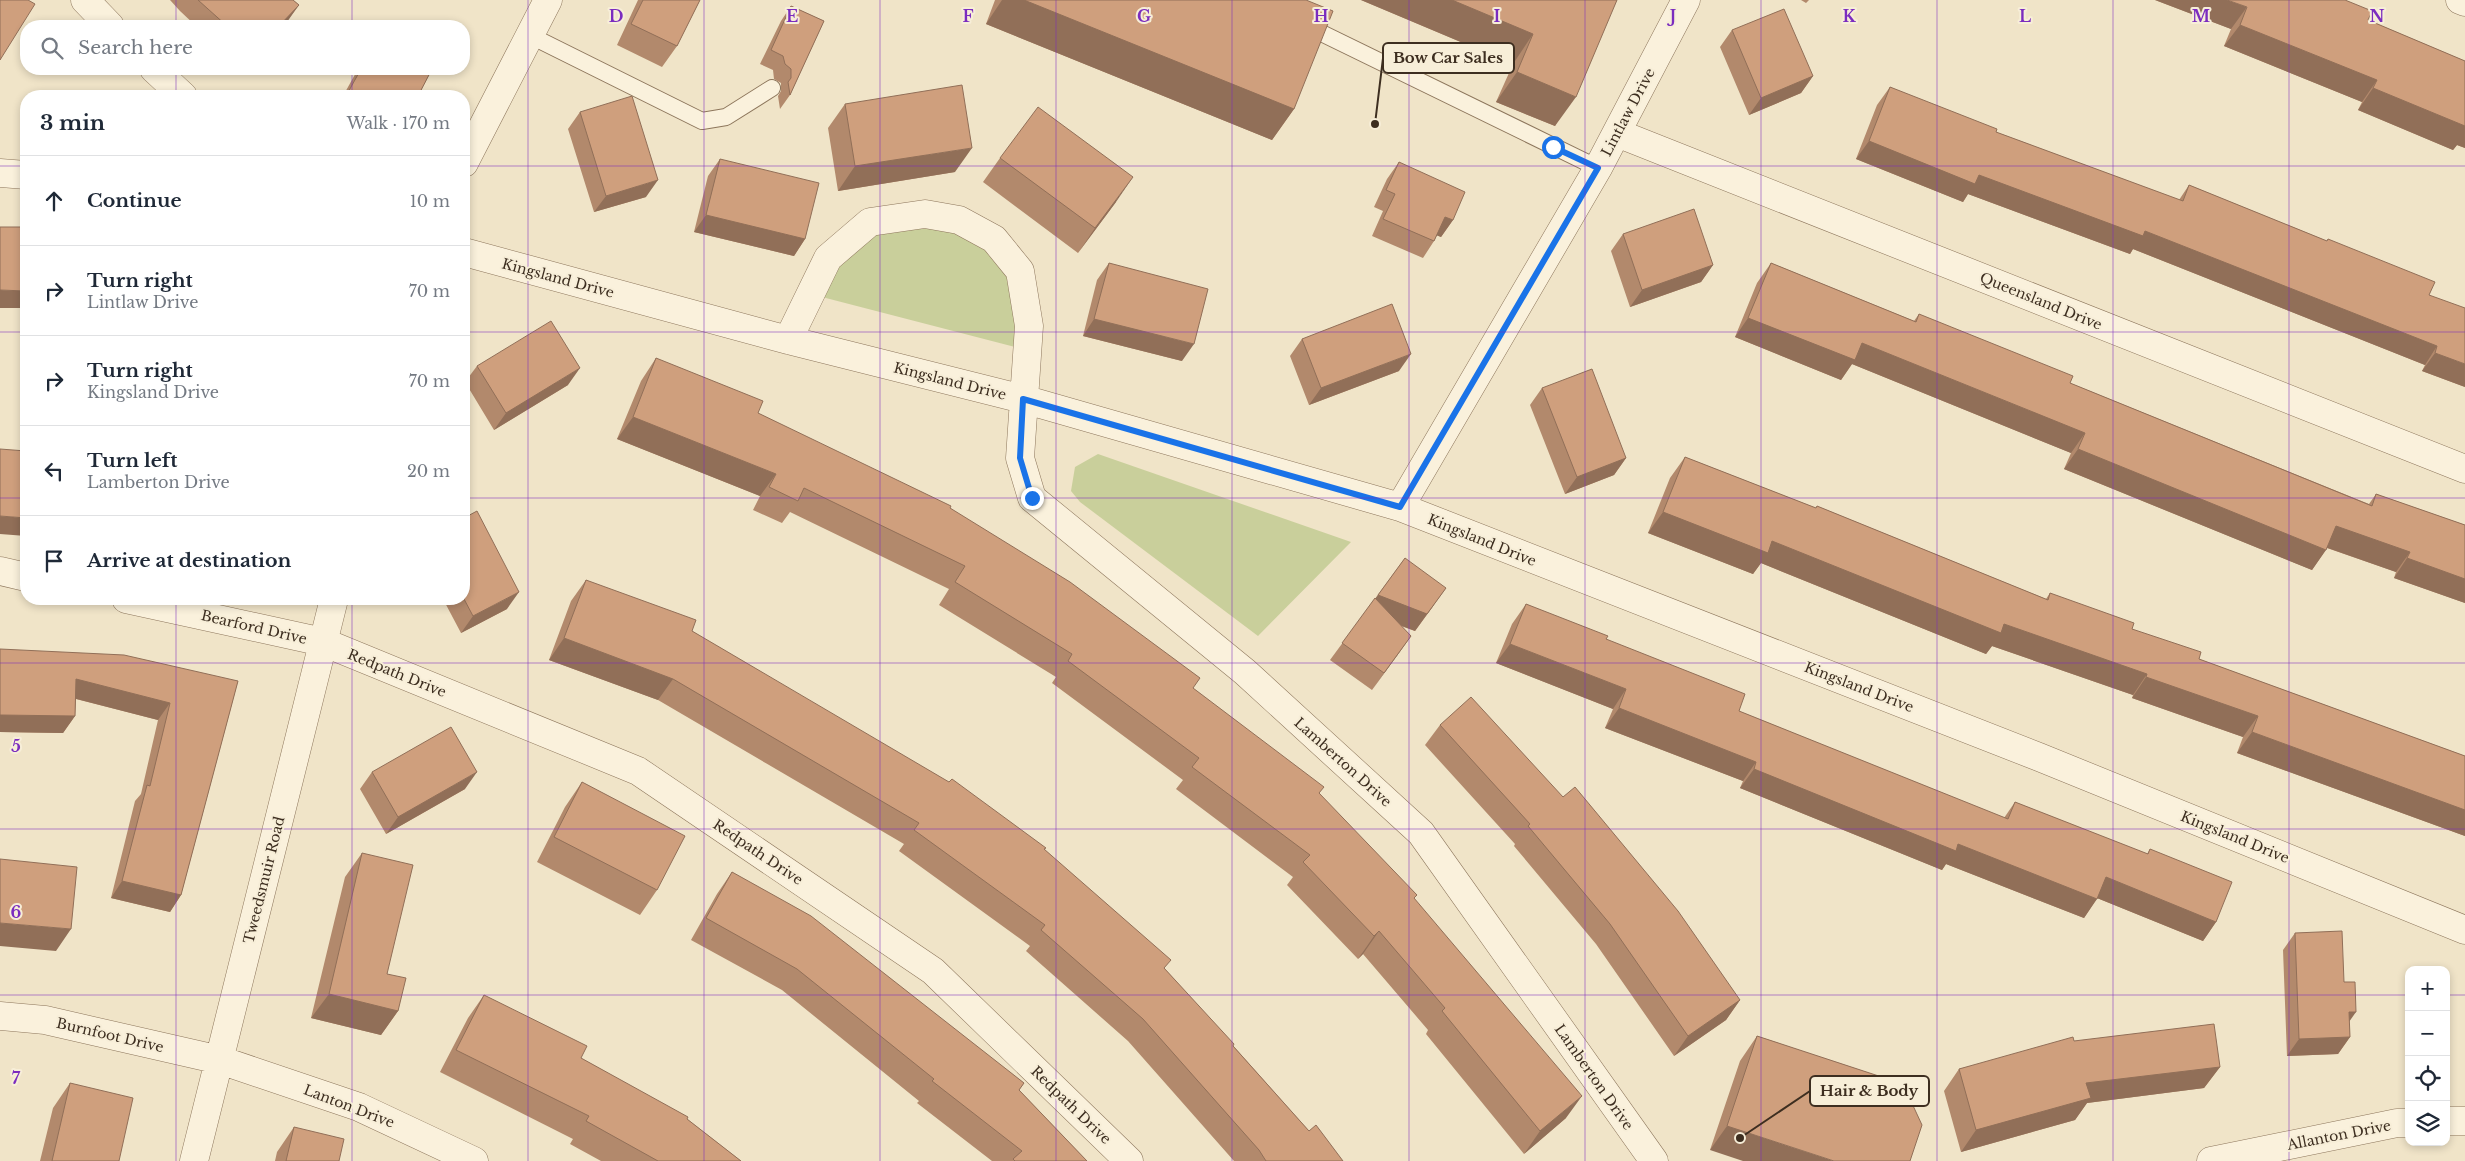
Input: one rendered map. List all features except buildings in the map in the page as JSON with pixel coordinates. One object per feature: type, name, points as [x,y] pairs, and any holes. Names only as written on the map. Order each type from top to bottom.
[{"type":"street","points":[[85,0],[104,20]]},
{"type":"street","points":[[470,151],[548,0]]},
{"type":"street","name":"Lintlaw Drive","points":[[1400,507],[1598,168],[1686,0]]},
{"type":"street","points":[[2460,0],[2465,2]]},
{"type":"street","points":[[160,75],[177,90]]},
{"type":"street","name":"Queensland Drive","points":[[1617,133],[2465,469]]},
{"type":"street","points":[[0,174],[20,175]]},
{"type":"street","name":"Lamberton Drive","points":[[788,340],[828,258],[870,222],[925,214],[959,220],[994,239],[1020,271],[1029,326],[1020,458],[1032,498],[1245,672],[1421,833],[1654,1161]]},
{"type":"street","name":"Kingsland Drive","points":[[470,254],[788,340],[1023,399],[1400,507],[2040,757],[2465,930]]},
{"type":"street","points":[[0,571],[20,575]]},
{"type":"street","name":"Bearford Drive","points":[[153,605],[323,642]]},
{"type":"street","name":"Tweedsmuir Road","points":[[194,1161],[332,605]]},
{"type":"street","name":"Redpath Drive","points":[[323,642],[638,771],[933,971],[1129,1161]]},
{"type":"street","name":"Burnfoot Drive","points":[[0,1016],[45,1020],[220,1060]]},
{"type":"street","name":"Lanton Drive","points":[[220,1060],[359,1107],[474,1161]]},
{"type":"street","points":[[2450,1121],[2465,1121]]},
{"type":"street","name":"Allanton Drive","points":[[2211,1161],[2397,1123],[2405,1123]]},
{"type":"lane","points":[[1291,18],[1598,168]]},
{"type":"lane","points":[[529,35],[702,121],[726,117],[772,88]]},
{"type":"green space","points":[[922,223],[973,237],[1006,265],[1016,285],[1015,347],[822,297],[833,265],[873,228]]},
{"type":"green space","points":[[1098,454],[1351,542],[1258,636],[1080,502],[1071,491],[1075,467]]},
{"type":"place","name":"Bow Car Sales","points":[[1375,124]]},
{"type":"place","name":"Hair & Body","points":[[1740,1138]]},
{"type":"route","points":[[1032,498],[1020,458],[1023,399],[1400,507],[1598,168],[1553,147]]}]
